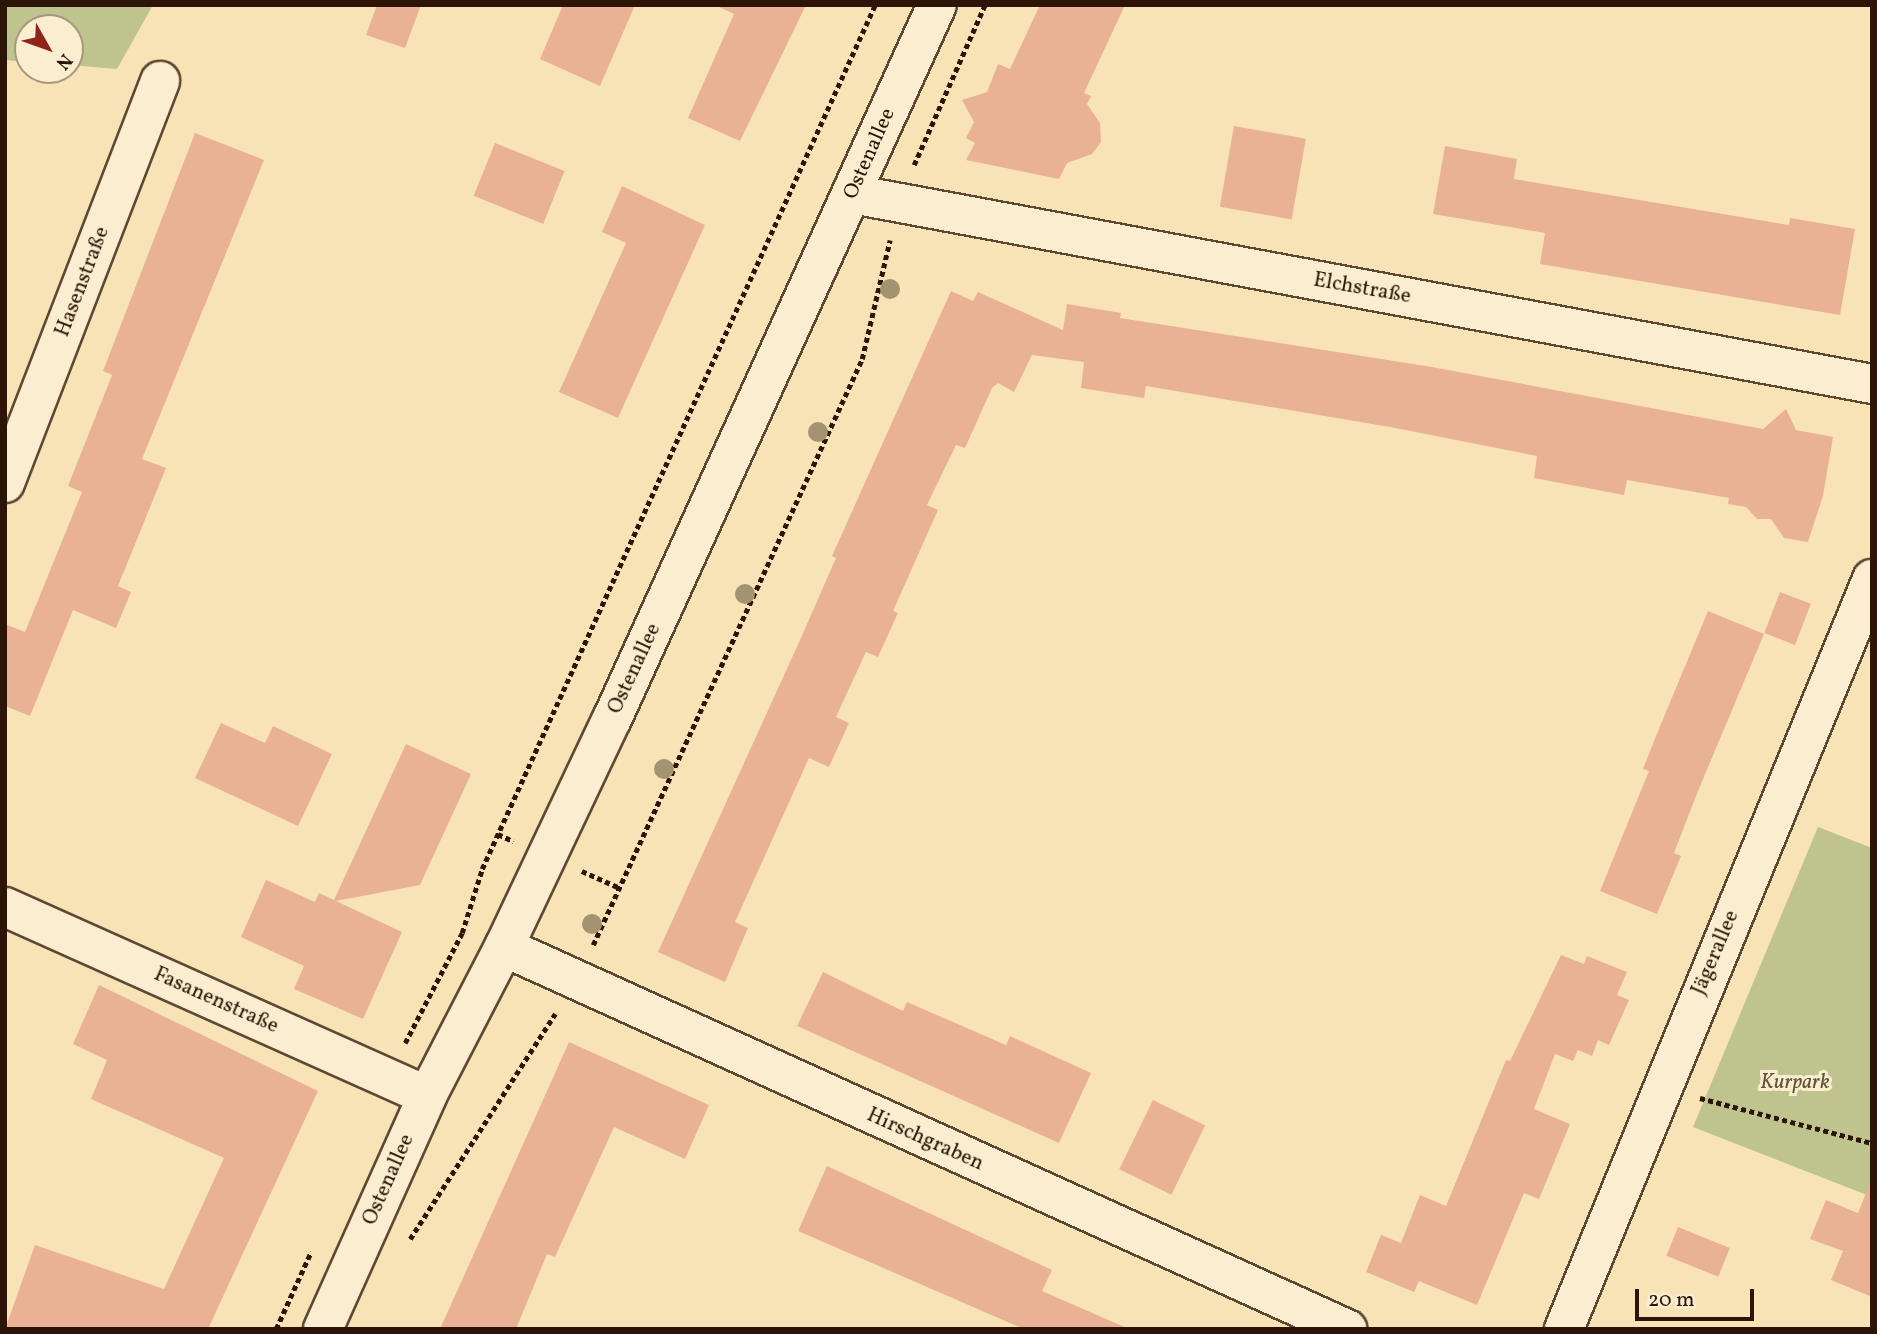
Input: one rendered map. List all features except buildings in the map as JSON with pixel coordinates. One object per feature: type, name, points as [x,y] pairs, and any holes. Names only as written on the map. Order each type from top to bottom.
[{"type":"street","name":"Ostenallee","points":[[323,1329],[427,1096],[504,947],[937,5]]},
{"type":"street","name":"Hasenstraße","points":[[5,484],[160,81]]},
{"type":"street","name":"Elchstraße","points":[[852,194],[1872,384]]},
{"type":"street","name":"Jägerallee","points":[[1564,1329],[1663,1082],[1872,579]]},
{"type":"street","name":"Fasanenstraße","points":[[5,907],[427,1096]]},
{"type":"street","name":"Hirschgraben","points":[[504,947],[573,981],[1347,1329]]},
{"type":"path","points":[[386,1078],[462,933],[492,846],[875,5]]},
{"type":"path","points":[[403,1253],[514,1083],[573,981],[632,864],[862,359],[879,276],[900,205],[985,5]]},
{"type":"path","points":[[1663,1082],[1705,1100],[1872,1143]]},
{"type":"path","points":[[276,1329],[312,1248]]},
{"type":"green space","points":[[5,5],[153,5],[117,69],[84,66],[84,14],[14,14],[14,61],[5,60]]},
{"type":"green space","name":"Kurpark","points":[[1818,827],[1872,848],[1872,1197],[1693,1127]]}]
